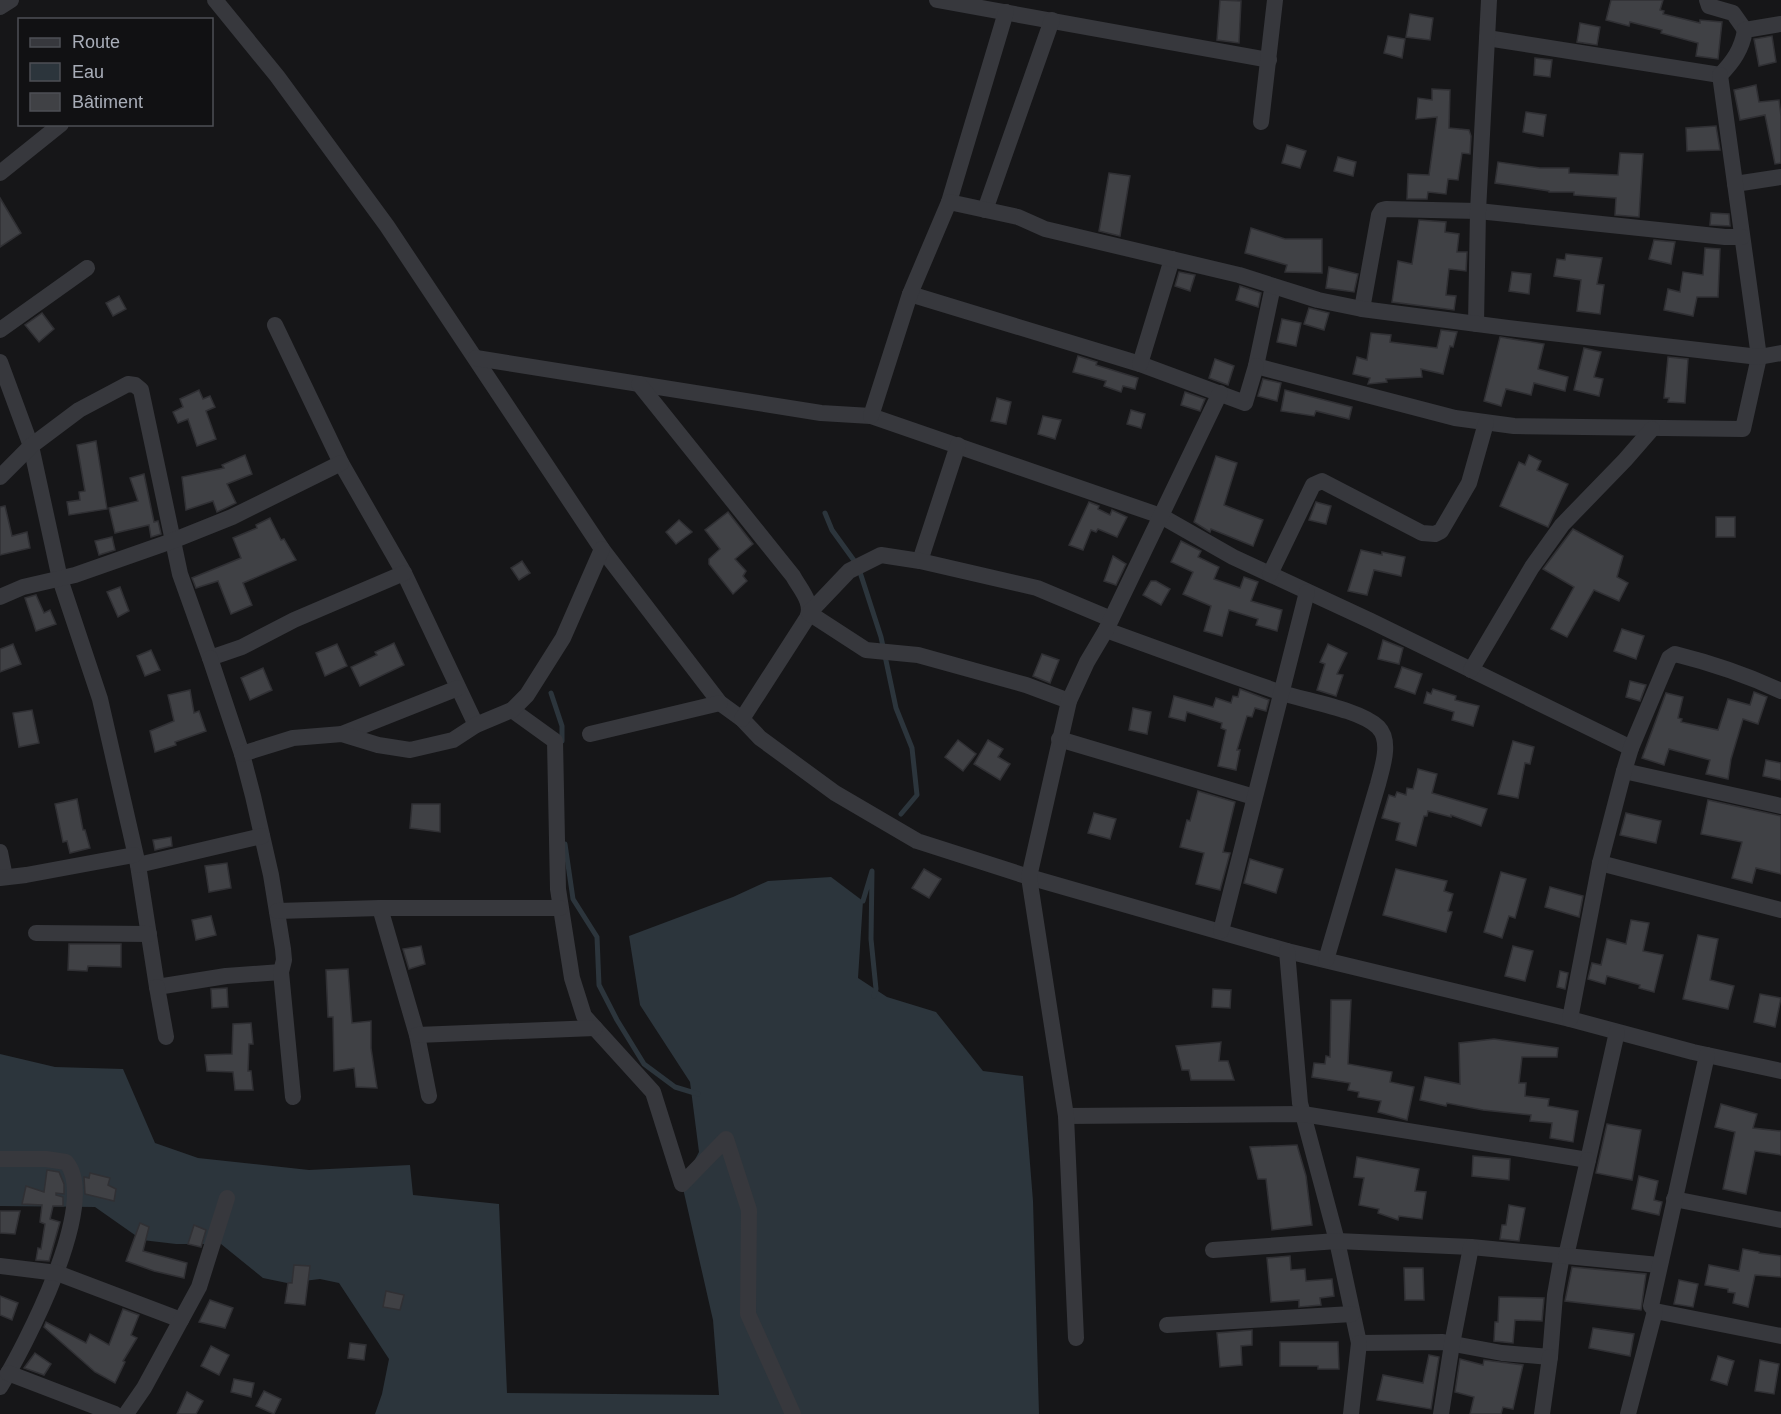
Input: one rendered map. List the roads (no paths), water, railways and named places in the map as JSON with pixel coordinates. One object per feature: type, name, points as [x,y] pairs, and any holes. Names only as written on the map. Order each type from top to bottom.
[{"type":"street","points":[[0,7],[11,0]]},
{"type":"street","points":[[215,0],[277,76],[387,226],[602,549],[720,703],[742,719],[760,738],[835,793],[917,841],[1029,877],[1287,951],[1570,1019],[1707,1055],[1781,1071]]},
{"type":"street","points":[[937,0],[1269,60]]},
{"type":"street","points":[[1261,123],[1275,0]]},
{"type":"street","points":[[1476,324],[1478,211],[1488,0]]},
{"type":"street","points":[[1707,0],[1712,9],[1733,13],[1745,30],[1741,47],[1720,75]]},
{"type":"street","points":[[871,416],[910,294],[949,202],[1006,12]]},
{"type":"street","points":[[985,210],[1052,20]]},
{"type":"street","points":[[1745,30],[1781,24]]},
{"type":"street","points":[[1487,38],[1720,75]]},
{"type":"street","points":[[1256,366],[1455,418],[1486,423],[1514,426],[1743,429],[1759,357],[1720,75]]},
{"type":"street","points":[[0,173],[59,126]]},
{"type":"street","points":[[1735,184],[1781,177]]},
{"type":"street","points":[[949,202],[1018,217],[1046,229],[1239,275],[1318,300],[1362,309],[1759,357],[1781,353]]},
{"type":"street","points":[[1362,309],[1379,215],[1382,210],[1478,211],[1742,237]]},
{"type":"street","points":[[1140,364],[1172,259]]},
{"type":"street","points":[[0,330],[87,268]]},
{"type":"street","points":[[910,294],[1140,364],[1245,403],[1256,366],[1273,286]]},
{"type":"street","points":[[275,325],[341,463],[404,573],[476,725]]},
{"type":"street","points":[[476,358],[820,413],[871,416],[958,445],[1161,516],[1197,534],[1233,557],[1631,748]]},
{"type":"street","points":[[0,362],[31,446],[60,579],[100,699],[136,860],[166,1037]]},
{"type":"street","points":[[0,477],[31,446],[79,410],[128,384],[135,385],[141,390],[172,541],[184,586],[242,754],[262,836],[283,950],[284,960],[281,972],[293,1097]]},
{"type":"street","points":[[639,384],[793,576],[808,602],[809,613]]},
{"type":"street","points":[[1076,1338],[1066,1116],[1029,877],[1069,701],[1087,662],[1109,625],[1220,393]]},
{"type":"street","points":[[1270,574],[1312,485],[1322,481],[1422,533],[1435,534],[1442,531],[1469,483],[1486,423]]},
{"type":"street","points":[[1471,670],[1526,577],[1562,525],[1652,429]]},
{"type":"street","points":[[920,561],[958,445]]},
{"type":"street","points":[[0,597],[23,587],[86,572],[172,541],[232,517],[341,463]]},
{"type":"street","points":[[342,734],[378,745],[410,750],[453,740],[476,725],[512,710],[527,695],[563,638],[602,549]]},
{"type":"street","points":[[742,719],[809,613],[849,571],[881,555],[920,561],[1037,588],[1109,625],[1282,693],[1351,713],[1380,728],[1385,741],[1384,759],[1326,960]]},
{"type":"street","points":[[210,658],[242,647],[294,620],[404,573]]},
{"type":"street","points":[[1221,931],[1307,592]]},
{"type":"street","points":[[809,613],[866,650],[918,655],[1026,685],[1069,701]]},
{"type":"street","points":[[1570,1019],[1600,863],[1624,771],[1631,748],[1669,658],[1672,654],[1739,673],[1781,691]]},
{"type":"street","points":[[242,754],[293,738],[342,734],[458,688]]},
{"type":"street","points":[[590,734],[720,703]]},
{"type":"street","points":[[512,710],[555,741],[558,890],[572,978],[584,1016],[653,1092],[682,1184],[726,1139],[749,1210],[748,1314],[793,1414]]},
{"type":"street","points":[[1059,739],[1254,797]]},
{"type":"street","points":[[1624,771],[1781,806]]},
{"type":"street","points":[[0,852],[2,877],[136,860],[262,836]]},
{"type":"street","points":[[1600,863],[1781,910]]},
{"type":"street","points":[[277,911],[380,908],[560,908]]},
{"type":"street","points":[[380,908],[417,1035],[429,1096]]},
{"type":"street","points":[[36,933],[149,934]]},
{"type":"street","points":[[1287,951],[1300,1102],[1337,1240],[1359,1343],[1351,1414]]},
{"type":"street","points":[[157,987],[226,976],[281,972]]},
{"type":"street","points":[[417,1035],[595,1028]]},
{"type":"street","points":[[1542,1414],[1555,1295],[1617,1032]]},
{"type":"street","points":[[1628,1414],[1654,1311],[1651,1306],[1659,1265],[1707,1055]]},
{"type":"street","points":[[1066,1116],[1303,1114],[1588,1160]]},
{"type":"street","points":[[0,1159],[66,1162],[73,1172],[74,1197],[70,1225],[57,1273],[40,1313],[4,1380],[115,1414]]},
{"type":"street","points":[[126,1414],[144,1388],[199,1287],[226,1198]]},
{"type":"street","points":[[1674,1199],[1781,1220]]},
{"type":"street","points":[[1213,1250],[1337,1240],[1471,1247],[1659,1265]]},
{"type":"street","points":[[1441,1414],[1471,1247]]},
{"type":"street","points":[[0,1266],[57,1273],[181,1320]]},
{"type":"street","points":[[1654,1311],[1781,1336]]},
{"type":"street","points":[[1167,1325],[1352,1314]]},
{"type":"street","points":[[1359,1343],[1443,1342],[1502,1353],[1550,1357]]},
{"type":"water","points":[[831,877],[863,901],[858,978],[887,997],[936,1012],[983,1071],[1023,1076],[1033,1201],[1039,1414],[375,1414],[382,1394],[389,1359],[339,1283],[320,1279],[287,1283],[263,1278],[221,1244],[176,1244],[142,1240],[95,1207],[0,1206],[0,1054],[55,1067],[123,1069],[155,1143],[198,1158],[309,1170],[410,1165],[413,1195],[499,1204],[507,1393],[719,1395],[713,1320],[682,1184],[699,1152],[690,1082],[640,1005],[629,936],[733,897],[768,881]]},
{"type":"waterway","points":[[825,513],[832,530],[858,566],[881,637],[896,708],[912,748],[917,795],[901,814]]},
{"type":"waterway","points":[[551,693],[562,726],[562,741]]},
{"type":"waterway","points":[[565,844],[573,899],[597,937],[599,985],[617,1020],[644,1064],[675,1087],[698,1094]]},
{"type":"waterway","points":[[863,901],[872,871],[871,939],[876,989],[874,996]]}]
